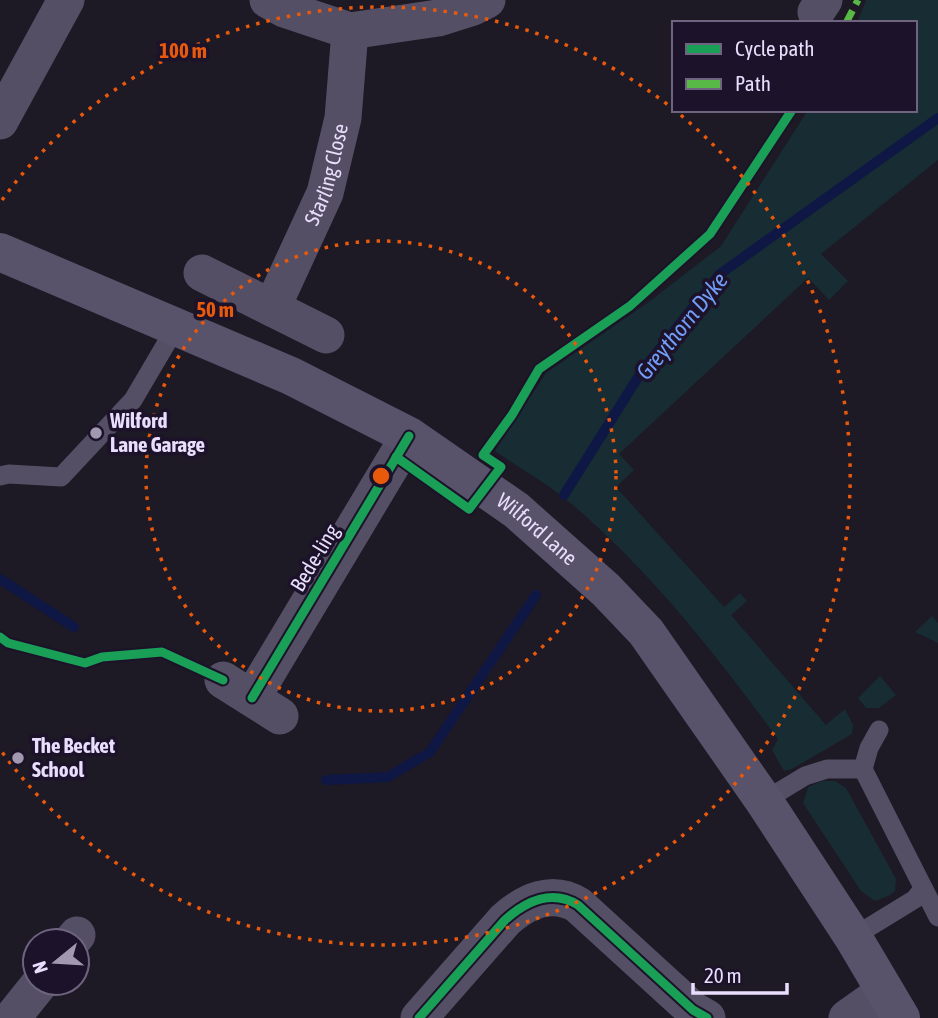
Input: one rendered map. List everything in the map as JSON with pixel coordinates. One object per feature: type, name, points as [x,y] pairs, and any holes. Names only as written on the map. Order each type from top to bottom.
[{"type":"main road","name":"Wilford Lane","points":[[0,252],[291,376],[408,436],[516,510],[606,590],[646,632],[764,801],[853,937],[896,1010]]},
{"type":"street","points":[[0,121],[9,78],[66,0]]},
{"type":"street","points":[[268,0],[284,9],[350,31],[438,18],[487,0]]},
{"type":"street","name":"Starling Close","points":[[272,308],[325,193],[343,118],[350,31]]},
{"type":"street","points":[[202,273],[326,335]]},
{"type":"street","name":"Bede-ling","points":[[252,698],[408,436]]},
{"type":"street","points":[[419,1018],[506,920],[520,908],[549,897],[561,898],[578,905],[693,1010],[707,1018]]},
{"type":"street","points":[[847,1018],[896,1010]]},
{"type":"lane","points":[[0,476],[9,474],[61,477],[134,401],[176,327]]},
{"type":"lane","points":[[879,730],[869,748],[863,769],[938,917]]},
{"type":"lane","points":[[764,801],[805,776],[827,769],[863,769]]},
{"type":"lane","points":[[853,937],[915,899],[923,889]]},
{"type":"shaded area","points":[[866,0],[938,0],[938,160],[821,254],[848,281],[829,300],[808,278],[619,454],[634,470],[616,487],[724,607],[740,593],[747,601],[731,615],[826,725],[845,709],[853,725],[852,734],[784,771],[772,750],[778,739],[707,646],[657,587],[574,506],[495,451],[546,373],[650,301],[721,246],[807,112],[917,112],[917,21],[858,21]]},
{"type":"shaded area","points":[[932,616],[938,623],[938,643],[915,632]]},
{"type":"shaded area","points":[[880,676],[896,695],[879,708],[866,708],[858,698]]},
{"type":"shaded area","points":[[822,781],[835,781],[846,788],[896,879],[895,891],[890,895],[875,901],[861,891],[803,803],[808,787]]},
{"type":"waterway","name":"Greythorn Dyke","points":[[564,495],[642,371],[720,274],[938,118]]},
{"type":"waterway","name":"Greythorn Dyke","points":[[0,579],[74,627]]},
{"type":"waterway","name":"Greythorn Dyke","points":[[326,780],[388,777],[430,752],[536,595]]},
{"type":"marked path","points":[[847,21],[858,0]]},
{"type":"cycle path","points":[[396,457],[469,509],[501,467],[483,455],[512,415],[539,369],[630,306],[710,234],[791,112]]},
{"type":"cycle path","points":[[252,698],[409,436]]},
{"type":"cycle path","points":[[0,637],[8,643],[85,663],[102,657],[162,652],[223,680]]},
{"type":"cycle path","points":[[419,1018],[505,920],[522,907],[549,898],[568,900],[578,905],[693,1010],[707,1018]]},
{"type":"place","name":"Wilford Lane Garage","points":[[96,433]]},
{"type":"place","name":"The Becket School","points":[[18,758]]}]
